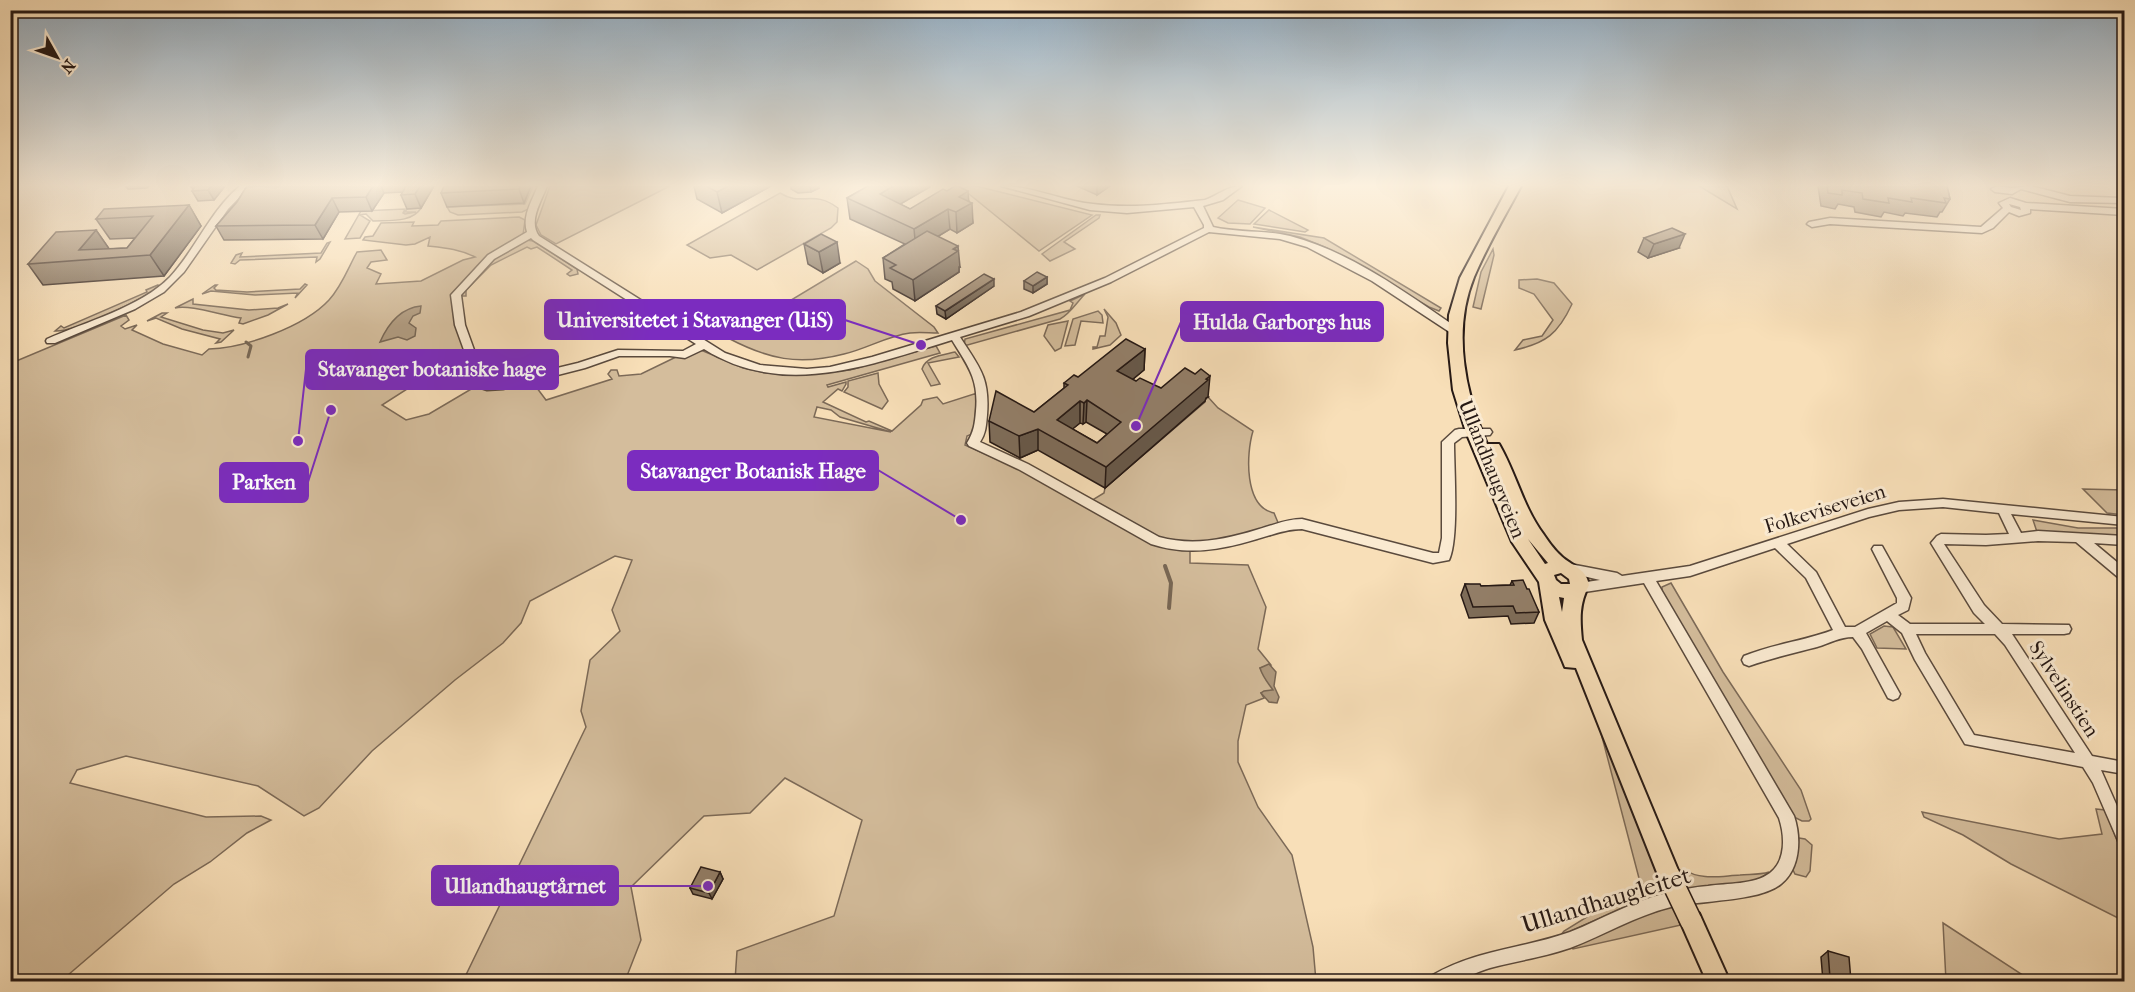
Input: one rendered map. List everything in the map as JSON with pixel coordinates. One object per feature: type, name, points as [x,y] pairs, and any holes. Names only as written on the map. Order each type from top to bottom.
[{"type":"main road","name":"Ullandhaugveien","points":[[1490,232],[1472,266],[1456,315],[1455,331],[1460,383],[1521,542],[1546,580],[1554,620],[1561,639],[1624,768],[1719,981]]},
{"type":"main road","name":"Ullandhaugveien","points":[[1500,232],[1486,255],[1474,284],[1468,314],[1466,354],[1480,432],[1524,522],[1542,546],[1579,578],[1570,615],[1574,640],[1624,768]]},
{"type":"main road","points":[[1566,568],[1549,568],[1546,580],[1560,591],[1577,589]]},
{"type":"street","points":[[51,341],[141,301],[168,285],[207,232]]},
{"type":"street","points":[[702,345],[685,355],[618,353],[581,366],[504,385],[486,386],[476,382],[471,374],[473,361],[460,325],[456,295],[491,257],[531,234],[702,345],[736,362],[759,368],[807,372],[852,366],[955,338],[1025,314],[1084,291],[1201,232]]},
{"type":"street","points":[[1227,232],[1271,234],[1310,245],[1335,257],[1411,302],[1455,331]]},
{"type":"street","points":[[1411,302],[1438,313],[1456,315]]},
{"type":"street","points":[[955,338],[980,376],[984,387],[981,433],[973,443],[1024,467],[1149,538],[1176,547],[1224,544],[1283,527],[1302,524],[1432,558],[1445,557],[1448,538],[1447,447],[1455,435],[1480,432]]},
{"type":"street","name":"Folkeviseveien","points":[[1577,589],[1704,568],[1868,513],[1899,506],[1943,503],[2124,521]]},
{"type":"street","points":[[2002,508],[2018,538]]},
{"type":"street","name":"Sylvelinstien","points":[[2124,540],[2038,536],[1944,539],[1937,543],[1979,609],[2010,641],[2087,760],[2124,838]]},
{"type":"street","points":[[2079,538],[2124,575]]},
{"type":"street","points":[[1778,543],[1811,575],[1841,632]]},
{"type":"street","points":[[1749,660],[1763,654],[1820,641],[1841,632],[1857,632],[1903,606],[1904,598],[1878,549]]},
{"type":"street","name":"Folkeviseveien","points":[[1566,568],[1609,577],[1648,579]]},
{"type":"street","name":"Ullandhaugleitet","points":[[1437,981],[1462,968],[1564,942],[1624,914],[1667,901],[1760,887],[1777,879],[1786,867],[1790,827],[1786,816],[1648,579]]},
{"type":"street","points":[[1889,615],[1907,629],[1916,649],[1970,740],[2124,768]]},
{"type":"street","name":"Sylvelinstien","points":[[1907,629],[2064,629]]},
{"type":"street","points":[[1857,632],[1867,645],[1893,694]]},
{"type":"shaded area","points":[[349,232],[363,232],[360,238],[345,239]]},
{"type":"shaded area","points":[[375,232],[523,232],[457,291],[465,358],[470,362],[468,376],[460,368],[446,364],[382,405],[406,420],[429,414],[478,385],[531,380],[546,400],[612,379],[608,374],[611,370],[617,370],[619,376],[641,374],[678,356],[701,350],[743,368],[766,373],[798,375],[850,370],[936,346],[940,353],[827,385],[828,387],[846,382],[842,391],[838,389],[823,402],[892,431],[921,405],[923,400],[937,397],[943,404],[977,393],[974,429],[972,434],[967,436],[965,445],[1091,501],[1104,493],[1105,488],[1208,397],[1218,408],[1253,431],[1249,453],[1252,490],[1264,509],[1274,513],[1279,525],[1190,550],[1190,563],[1248,565],[1266,607],[1258,649],[1271,665],[1260,668],[1273,690],[1261,693],[1264,698],[1246,705],[1238,741],[1238,762],[1258,807],[1292,855],[1313,947],[1316,981],[735,981],[737,951],[834,916],[862,820],[785,778],[750,813],[704,816],[631,887],[641,940],[625,981],[463,981],[586,727],[581,711],[590,660],[620,631],[612,610],[632,560],[615,556],[530,601],[521,623],[503,643],[455,680],[372,751],[319,808],[304,816],[258,786],[126,756],[77,770],[70,783],[206,817],[261,816],[271,820],[247,833],[210,862],[174,884],[61,981],[11,982],[11,362],[126,315],[129,320],[121,326],[125,329],[137,325],[132,330],[163,344],[202,355],[209,349],[256,340],[305,319],[329,300],[338,289],[357,252],[381,250],[387,260],[371,262],[367,268],[381,274],[376,284],[421,281],[463,260],[475,257],[447,248],[428,246],[430,237],[415,244],[406,245],[363,240],[365,237],[373,236]],"holes":[[[817,407],[831,410],[840,417],[891,432],[814,417]]]},
{"type":"shaded area","points":[[540,232],[579,232],[556,244]]},
{"type":"shaded area","points":[[710,232],[823,232],[757,270],[731,255],[710,258],[687,245]]},
{"type":"shaded area","points":[[1016,232],[1067,232],[1039,251]]},
{"type":"shaded area","points":[[1072,232],[1078,232],[1064,242],[1075,249],[1050,261],[1042,254]]},
{"type":"shaded area","points":[[1278,232],[1324,238],[1441,308],[1439,311],[1429,307],[1327,248],[1300,237]]},
{"type":"shaded area","points":[[526,240],[533,241],[577,269],[578,274],[570,276],[567,274],[572,270],[537,247],[531,249],[527,247],[491,265],[466,290],[466,296],[462,296],[461,294],[496,255]]},
{"type":"shaded area","points":[[330,242],[316,262],[317,257],[240,260],[235,264],[231,263],[236,255],[242,253],[240,257],[321,253]]},
{"type":"shaded area","points":[[1493,249],[1494,255],[1481,309],[1473,307],[1481,272]]},
{"type":"shaded area","points":[[856,261],[868,269],[875,281],[934,327],[938,333],[901,335],[852,352],[812,360],[770,355],[728,338]]},
{"type":"shaded area","points":[[1537,279],[1554,283],[1572,304],[1562,323],[1550,336],[1535,344],[1515,350],[1523,340],[1542,336],[1553,320],[1534,294],[1519,288],[1519,280]]},
{"type":"shaded area","points":[[305,284],[307,285],[295,298],[298,293],[255,295],[211,291],[202,294],[215,285],[217,285],[214,288],[216,290],[247,292],[300,289]]},
{"type":"shaded area","points":[[158,285],[160,287],[151,293],[124,307],[78,326],[55,331],[61,326],[64,328]]},
{"type":"shaded area","points":[[1085,294],[1064,317],[1060,319],[964,346],[965,339],[1070,310],[1073,303],[1070,301]]},
{"type":"shaded area","points":[[193,299],[193,304],[249,310],[278,308],[288,304],[268,315],[243,324],[239,323],[241,318],[198,309],[175,308]]},
{"type":"shaded area","points":[[421,306],[420,313],[413,316],[409,323],[416,328],[415,336],[407,340],[398,337],[380,342],[396,318],[407,310]]},
{"type":"shaded area","points":[[1104,309],[1116,323],[1121,335],[1110,345],[1093,349],[1097,347],[1100,336],[1105,336],[1108,317]]},
{"type":"shaded area","points":[[1098,311],[1102,315],[1103,323],[1081,321],[1075,345],[1065,346],[1073,319]]},
{"type":"shaded area","points":[[162,313],[167,313],[161,317],[203,330],[223,333],[234,330],[221,342],[216,343],[220,339],[182,329],[156,318],[147,321]]},
{"type":"shaded area","points":[[1068,321],[1061,348],[1055,351],[1044,336],[1048,325]]},
{"type":"shaded area","points":[[955,352],[959,357],[928,363],[940,384],[931,386],[922,369],[924,365],[936,357]]},
{"type":"shaded area","points":[[878,373],[879,384],[888,401],[882,409],[844,392],[848,387],[848,381]]},
{"type":"shaded area","points":[[2083,489],[2124,490],[2124,515],[2107,513]]},
{"type":"shaded area","points":[[2033,520],[2078,528],[2124,528],[2124,537],[2037,532]]},
{"type":"shaded area","points":[[1671,583],[1723,672],[1801,790],[1811,819],[1809,821],[1802,821],[1794,817],[1662,592],[1662,587]]},
{"type":"shaded area","points":[[1884,626],[1893,627],[1906,649],[1877,648],[1870,634]]},
{"type":"shaded area","points":[[1269,664],[1276,672],[1274,686],[1279,697],[1277,703],[1269,702],[1261,693],[1273,690],[1260,668]]},
{"type":"shaded area","points":[[1601,733],[1667,895],[1662,896],[1640,882]]},
{"type":"shaded area","points":[[2096,809],[2105,810],[2124,858],[2124,921],[2011,864],[1963,835],[1924,817],[1922,812],[2059,839],[2102,834]]},
{"type":"shaded area","points":[[1799,838],[1805,839],[1812,845],[1810,871],[1806,877],[1795,874],[1792,868]]},
{"type":"shaded area","points":[[1683,869],[1697,875],[1711,877],[1769,872],[1756,882],[1686,890],[1677,871]]},
{"type":"shaded area","points":[[1637,886],[1657,897],[1632,904],[1560,936],[1564,931]]},
{"type":"shaded area","points":[[1673,906],[1681,925],[1573,949],[1572,947],[1613,926]]},
{"type":"shaded area","points":[[1943,923],[2032,981],[1946,981]]},
{"type":"building","points":[[56,232],[94,232],[79,250],[127,248],[140,232],[168,232],[150,255],[28,264]]},
{"type":"building","points":[[925,232],[930,232],[958,246],[953,249],[958,251],[913,280],[890,268],[896,265],[883,258]]},
{"type":"building","points":[[1660,232],[1685,234],[1654,244],[1644,238]]},
{"type":"building","points":[[821,234],[837,242],[819,252],[804,244]]},
{"type":"building","points":[[1037,272],[1047,277],[1033,286],[1024,281]]},
{"type":"building","points":[[984,274],[994,279],[945,311],[936,306]]},
{"type":"building","points":[[1126,339],[1145,349],[1117,371],[1136,381],[1140,378],[1161,388],[1185,368],[1195,374],[1201,369],[1210,376],[1106,467],[1038,429],[1019,436],[989,421],[996,391],[1034,412],[1068,385],[1064,383],[1074,375],[1078,377]],"holes":[[[1087,400],[1121,422],[1097,443],[1057,420],[1080,401],[1084,403]]]},
{"type":"building","points":[[1523,580],[1539,612],[1516,613],[1513,606],[1473,607],[1465,584],[1514,585],[1512,581]]},
{"type":"building","points":[[701,867],[720,872],[709,893],[690,888]]},
{"type":"building","points":[[1828,951],[1849,957],[1851,981],[1830,978]]},
{"type":"waterway","points":[[246,342],[251,346],[248,357]]},
{"type":"waterway","points":[[1165,566],[1171,583],[1169,608]]},
{"type":"place","name":"Universitetet i Stavanger (UiS)","points":[[921,345]]},
{"type":"place","name":"Parken","points":[[331,410]]},
{"type":"place","name":"Hulda Garborgs hus","points":[[1136,426]]},
{"type":"place","name":"Stavanger botaniske hage","points":[[298,441]]},
{"type":"place","name":"Stavanger Botanisk Hage","points":[[961,520]]},
{"type":"place","name":"Ullandhaugtårnet","points":[[708,886]]}]
